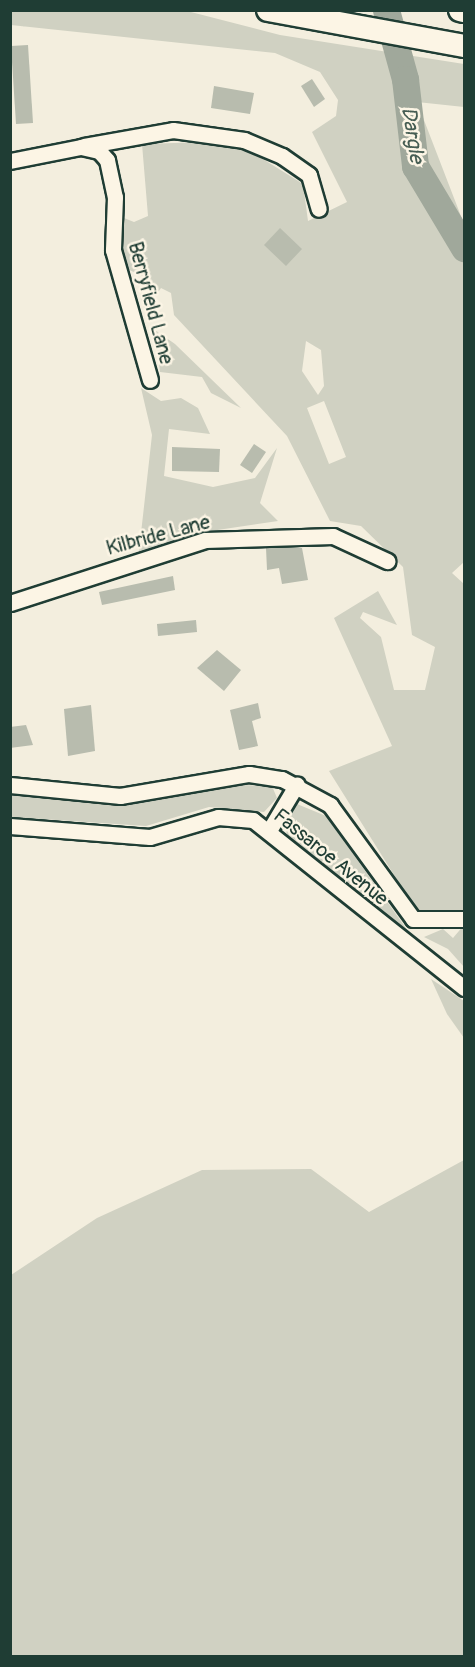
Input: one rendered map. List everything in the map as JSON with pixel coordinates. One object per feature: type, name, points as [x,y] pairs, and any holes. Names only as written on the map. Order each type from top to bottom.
[{"type":"highway","points":[[268,10],[465,46]]},
{"type":"street","points":[[10,161],[172,130],[244,141],[282,156],[309,175],[319,209]]},
{"type":"street","name":"Berryfield Lane","points":[[81,147],[99,151],[112,174],[113,250],[150,380]]},
{"type":"street","name":"Kilbride Lane","points":[[10,603],[205,540],[333,536],[387,561]]},
{"type":"street","points":[[10,785],[120,796],[249,774],[297,784],[330,805],[413,919],[465,919]]},
{"type":"street","points":[[270,829],[297,784]]},
{"type":"street","name":"Fassaroe Avenue","points":[[10,826],[150,837],[237,816],[270,829],[465,988]]},
{"type":"shaded area","points":[[10,11],[187,11],[280,35],[464,64],[464,107],[417,102],[464,224],[464,562],[452,573],[464,584],[464,911],[416,910],[329,771],[392,746],[334,618],[378,591],[397,625],[363,612],[360,618],[381,637],[394,690],[425,690],[435,647],[412,635],[403,567],[361,526],[330,521],[287,436],[174,315],[171,293],[161,288],[145,311],[140,296],[147,278],[125,268],[119,216],[134,222],[148,216],[142,144],[207,142],[253,153],[303,184],[308,221],[347,202],[312,132],[336,116],[338,100],[320,72],[275,53],[11,25]],"holes":[[[306,341],[321,350],[324,386],[318,395],[302,371]],[[324,401],[346,457],[329,464],[307,408]]]},
{"type":"shaded area","points":[[155,330],[175,344],[241,408],[211,393],[202,377],[160,372]]},
{"type":"shaded area","points":[[141,388],[161,401],[181,398],[198,408],[210,434],[169,429],[164,476],[213,487],[255,478],[277,448],[260,503],[278,521],[204,532],[139,551],[152,435]]},
{"type":"shaded area","points":[[238,785],[272,786],[277,798],[264,812],[209,807],[146,826],[11,817],[10,794],[55,796]]},
{"type":"shaded area","points":[[297,804],[326,816],[408,931],[287,834],[283,822]]},
{"type":"shaded area","points":[[464,925],[464,967],[448,949],[424,937],[443,929],[453,938]]},
{"type":"shaded area","points":[[431,979],[464,1001],[464,1038],[447,1014]]},
{"type":"shaded area","points":[[464,1160],[464,1656],[11,1656],[11,1275],[97,1218],[202,1170],[311,1169],[369,1212]]},
{"type":"building","points":[[28,45],[33,123],[16,124],[11,46]]},
{"type":"building","points":[[312,79],[325,99],[314,107],[301,86]]},
{"type":"building","points":[[214,86],[254,93],[250,114],[211,108]]},
{"type":"building","points":[[280,228],[302,249],[286,266],[264,245]]},
{"type":"building","points":[[254,444],[266,452],[252,473],[240,465]]},
{"type":"building","points":[[172,447],[220,449],[219,472],[172,471]]},
{"type":"building","points":[[266,548],[302,548],[308,580],[282,584],[279,568],[267,570]]},
{"type":"building","points":[[173,576],[175,590],[102,605],[99,592]]},
{"type":"building","points":[[196,620],[197,632],[158,636],[157,624]]},
{"type":"building","points":[[217,650],[241,670],[224,691],[197,668]]},
{"type":"building","points":[[258,703],[261,718],[252,721],[258,746],[239,750],[230,710]]},
{"type":"building","points":[[91,705],[95,751],[68,756],[64,709]]},
{"type":"building","points":[[26,725],[33,745],[10,748],[10,727]]},
{"type":"waterway","name":"Dargle","points":[[386,10],[405,79],[415,166],[464,248]]}]
